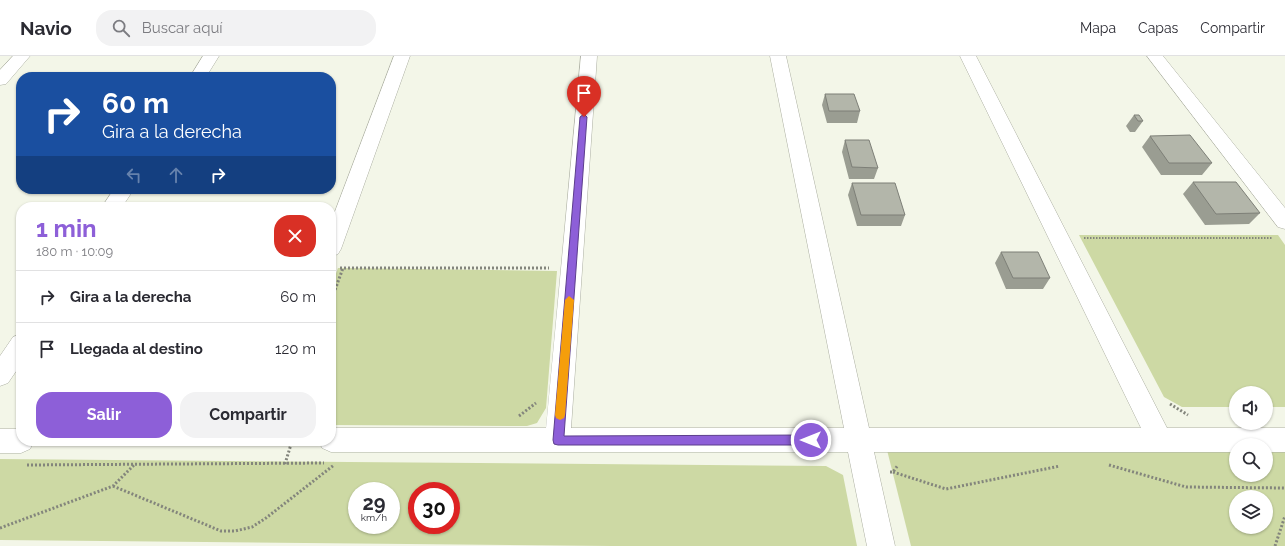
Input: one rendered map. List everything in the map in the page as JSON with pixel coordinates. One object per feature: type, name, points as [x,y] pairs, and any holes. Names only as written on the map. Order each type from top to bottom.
[{"type":"street","points":[[0,80],[22,56]]},
{"type":"street","points":[[201,72],[211,56]]},
{"type":"street","points":[[336,235],[402,56]]},
{"type":"street","points":[[558,440],[589,56]]},
{"type":"street","points":[[778,56],[881,546]]},
{"type":"street","points":[[968,56],[1160,440]]},
{"type":"street","points":[[1155,56],[1285,222]]},
{"type":"street","points":[[0,376],[16,352]]},
{"type":"street","points":[[334,452],[558,440],[1285,440]]},
{"type":"street","points":[[0,441],[16,441]]},
{"type":"path","points":[[1059,238],[1277,238]]},
{"type":"path","points":[[337,268],[572,268]]},
{"type":"path","points":[[336,286],[342,268]]},
{"type":"path","points":[[518,416],[537,403],[538,395]]},
{"type":"path","points":[[1166,402],[1191,417]]},
{"type":"path","points":[[285,464],[290,446]]},
{"type":"path","points":[[113,486],[221,532],[235,532],[252,527],[266,518],[334,452]]},
{"type":"path","points":[[0,528],[113,486],[135,464]]},
{"type":"path","points":[[893,472],[946,489],[1067,464]]},
{"type":"path","points":[[1104,464],[1186,487],[1285,488]]},
{"type":"path","points":[[1276,546],[1285,516]]},
{"type":"green space","points":[[1079,235],[1278,235],[1285,245],[1285,407],[1273,407],[1273,386],[1229,386],[1229,407],[1182,407],[1164,397]]},
{"type":"green space","points":[[338,268],[557,271],[546,408],[537,423],[527,426],[336,425],[336,273]]},
{"type":"green space","points":[[887,450],[1229,450],[1229,482],[1273,482],[1273,450],[1285,451],[1285,546],[911,546]]},
{"type":"green space","points":[[0,459],[826,466],[843,475],[857,546],[612,546],[0,540]]},
{"type":"building","points":[[825,94],[854,94],[860,111],[829,111]]},
{"type":"building","points":[[1134,115],[1139,115],[1143,121],[1138,121]]},
{"type":"building","points":[[1190,135],[1212,163],[1169,163],[1150,136]]},
{"type":"building","points":[[845,140],[869,140],[878,168],[852,167]]},
{"type":"building","points":[[1193,182],[1236,182],[1260,213],[1216,214]]},
{"type":"building","points":[[852,183],[895,183],[905,215],[861,215]]},
{"type":"building","points":[[1001,252],[1038,252],[1050,278],[1013,278]]},
{"type":"slow traffic","points":[[560,415],[569,300]]},
{"type":"route","points":[[584,117],[558,440],[811,440]]}]
